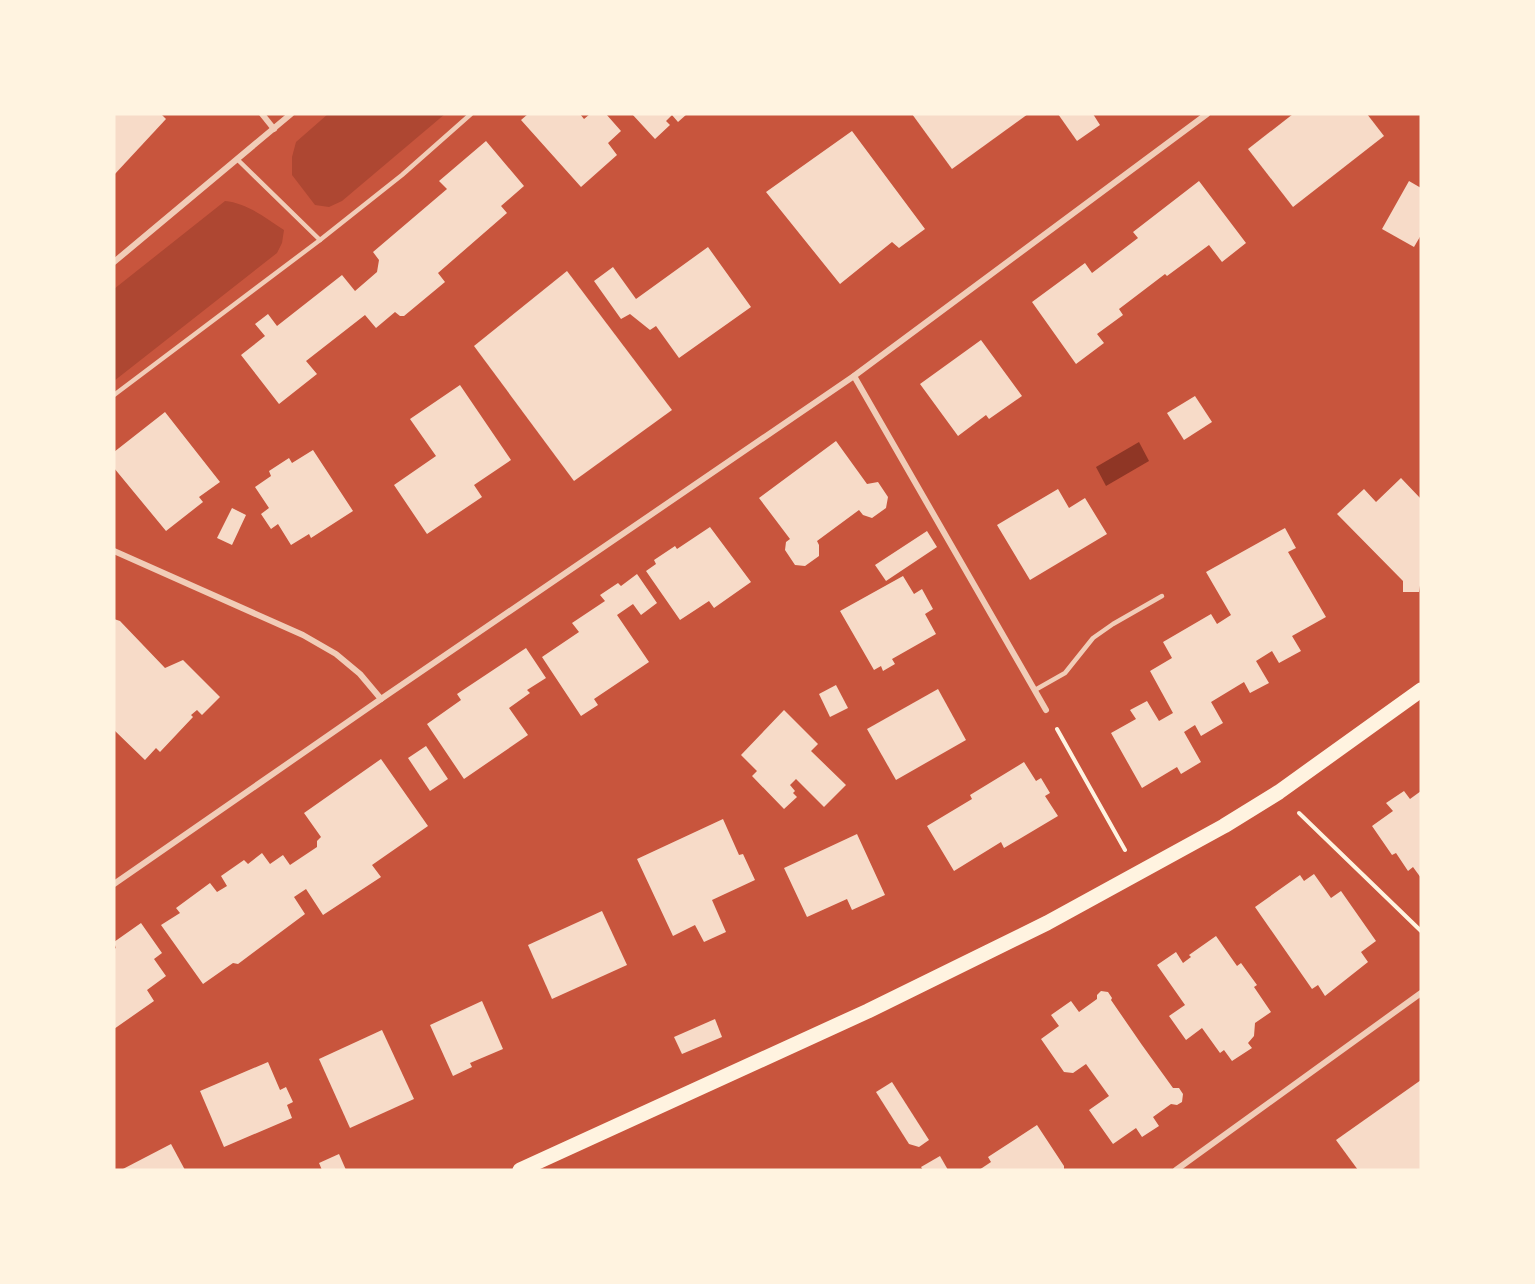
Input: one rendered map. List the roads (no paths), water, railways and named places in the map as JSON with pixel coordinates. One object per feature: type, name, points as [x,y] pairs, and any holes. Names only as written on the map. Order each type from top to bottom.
[{"type":"main road","points":[[520,1170],[868,1011],[1047,923],[1215,831],[1280,792],[1421,690]]},
{"type":"street","points":[[262,114],[274,129]]},
{"type":"street","points":[[114,262],[291,114]]},
{"type":"street","points":[[114,884],[854,376],[1207,114]]},
{"type":"street","points":[[854,376],[1046,710]]},
{"type":"street","points":[[114,550],[303,635],[336,654],[360,674],[381,699]]},
{"type":"street","points":[[1176,1170],[1421,993]]},
{"type":"lane","points":[[114,395],[320,240],[402,175],[471,114]]},
{"type":"lane","points":[[238,160],[320,240]]},
{"type":"lane","points":[[1035,690],[1065,673],[1093,638],[1162,596]]}]
